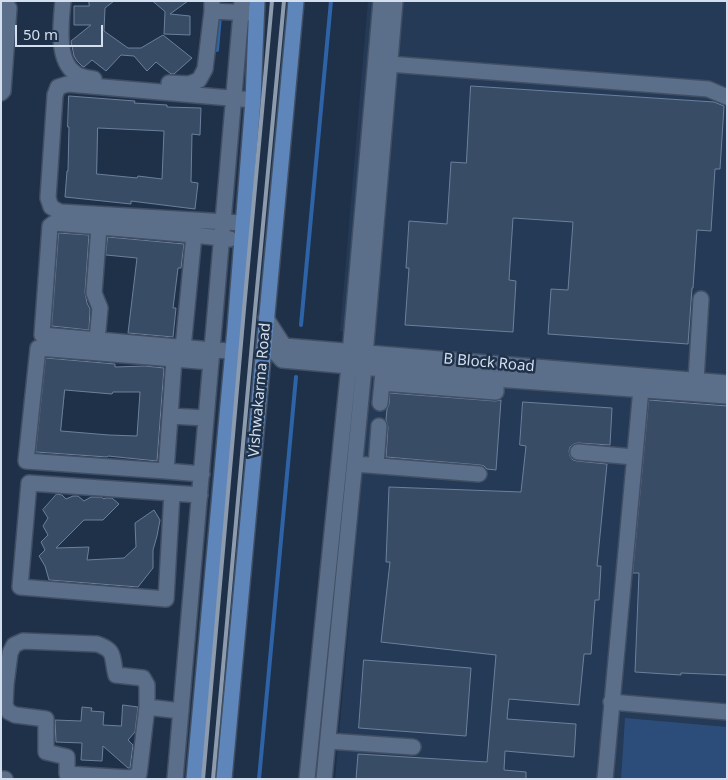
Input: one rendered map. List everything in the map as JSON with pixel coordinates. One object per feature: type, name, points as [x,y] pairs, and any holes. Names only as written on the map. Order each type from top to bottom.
[{"type":"main road","name":"Vishwakarma Road","points":[[224,779],[296,1]]},
{"type":"main road","name":"Vishwakarma Road","points":[[194,779],[233,350],[253,100],[249,7]]},
{"type":"street","points":[[1,93],[3,91],[10,8],[4,1]]},
{"type":"street","points":[[63,1],[60,30],[62,48],[68,64],[75,73],[86,78],[188,84],[199,80],[205,69],[212,6],[249,7],[234,98],[175,779]]},
{"type":"street","points":[[307,779],[349,359],[380,1]]},
{"type":"street","points":[[324,779],[365,360],[395,1]]},
{"type":"street","points":[[390,64],[708,89],[727,97]]},
{"type":"street","points":[[243,223],[60,212],[51,207],[48,198],[55,96],[58,87],[68,84],[253,100]]},
{"type":"street","points":[[179,353],[97,340],[42,335],[50,226],[54,223],[242,240]]},
{"type":"street","points":[[97,340],[100,308],[94,293],[99,227]]},
{"type":"street","points":[[166,471],[170,416],[194,235]]},
{"type":"street","points":[[696,380],[701,299]]},
{"type":"street","points":[[266,318],[284,346],[349,359]]},
{"type":"street","points":[[264,340],[282,360],[365,360],[383,376],[496,379],[727,396]]},
{"type":"street","points":[[202,474],[26,461],[38,348],[212,356],[233,350]]},
{"type":"street","name":"B Block Road","points":[[365,360],[727,383]]},
{"type":"street","points":[[360,410],[382,408],[383,376]]},
{"type":"street","points":[[605,779],[641,389]]},
{"type":"street","points":[[170,416],[206,418]]},
{"type":"street","points":[[376,466],[379,426]]},
{"type":"street","points":[[578,452],[634,458]]},
{"type":"street","points":[[355,464],[479,474]]},
{"type":"street","points":[[191,601],[20,587],[29,483],[200,495]]},
{"type":"street","points":[[166,599],[172,493]]},
{"type":"street","points":[[22,641],[97,644],[107,648],[113,656],[116,675],[143,678],[147,685],[147,707],[139,774],[131,778],[67,774],[67,757],[46,752],[46,718],[15,715],[9,712],[5,706],[10,653],[14,645],[22,641]]},
{"type":"street","points":[[611,702],[727,712]]},
{"type":"street","points":[[147,707],[181,711]]},
{"type":"street","points":[[328,741],[413,747]]},
{"type":"shaded area","points":[[368,1],[727,1],[727,779],[335,779],[374,342],[340,331]]},
{"type":"shaded area","points":[[625,718],[727,727],[727,779],[621,779]]},
{"type":"building","points":[[89,1],[114,1],[105,8],[104,31],[128,48],[141,48],[163,35],[192,58],[174,74],[171,74],[156,62],[147,71],[134,56],[121,55],[106,71],[92,60],[84,67],[82,66],[74,56],[71,41],[91,25],[74,25],[74,6],[89,6]]},
{"type":"building","points":[[153,1],[188,1],[170,14],[190,16],[190,35],[164,34],[165,12]]},
{"type":"building","points":[[471,86],[714,102],[724,106],[720,169],[715,169],[711,231],[697,230],[688,344],[548,334],[551,289],[568,290],[573,222],[513,218],[509,280],[516,281],[513,332],[405,325],[409,268],[406,268],[409,221],[447,224],[451,162],[466,163]]},
{"type":"building","points":[[69,96],[135,101],[134,103],[167,105],[167,107],[201,108],[200,135],[192,134],[191,182],[198,183],[195,209],[131,201],[131,204],[65,197],[68,171]],"holes":[[[98,128],[164,131],[162,179],[97,174]]]},
{"type":"building","points":[[59,233],[89,235],[85,292],[90,309],[89,330],[52,326]]},
{"type":"building","points":[[108,237],[184,244],[181,268],[178,268],[173,308],[176,308],[173,337],[128,333],[137,258],[106,255]]},
{"type":"building","points":[[46,358],[115,364],[115,367],[145,366],[164,368],[157,461],[36,452]],"holes":[[[65,390],[112,394],[113,392],[140,392],[137,436],[61,431]]]},
{"type":"building","points":[[390,393],[501,400],[496,470],[487,469],[480,465],[386,457],[388,427],[386,420]]},
{"type":"building","points":[[649,400],[727,406],[727,675],[635,672],[639,573],[633,573]]},
{"type":"building","points":[[523,402],[612,408],[610,445],[578,443],[570,447],[569,451],[573,460],[607,464],[597,566],[601,566],[599,600],[595,600],[591,654],[584,654],[579,705],[509,699],[507,719],[576,724],[574,757],[505,751],[504,770],[526,772],[526,779],[356,779],[358,754],[487,762],[496,655],[381,642],[390,562],[386,562],[389,487],[521,492],[526,446],[520,445]]},
{"type":"building","points":[[57,494],[62,495],[66,499],[78,496],[84,501],[91,497],[112,498],[119,504],[103,520],[84,520],[56,548],[89,547],[87,560],[124,558],[136,547],[135,523],[154,510],[160,520],[153,550],[153,568],[138,587],[49,580],[45,566],[39,556],[45,550],[41,542],[48,535],[43,526],[48,518],[43,510]]},
{"type":"building","points":[[364,660],[471,668],[466,736],[359,728]]},
{"type":"building","points":[[123,705],[138,707],[135,732],[128,740],[133,745],[130,768],[103,746],[102,761],[81,760],[82,743],[56,742],[55,720],[81,721],[82,707],[92,708],[91,711],[104,712],[103,725],[121,726]]},
{"type":"waterway","points":[[301,325],[331,1]]},
{"type":"waterway","points":[[217,50],[220,16]]},
{"type":"waterway","points":[[259,779],[296,377]]},
{"type":"railway","points":[[203,779],[272,1]]},
{"type":"railway","points":[[213,779],[284,1]]}]
